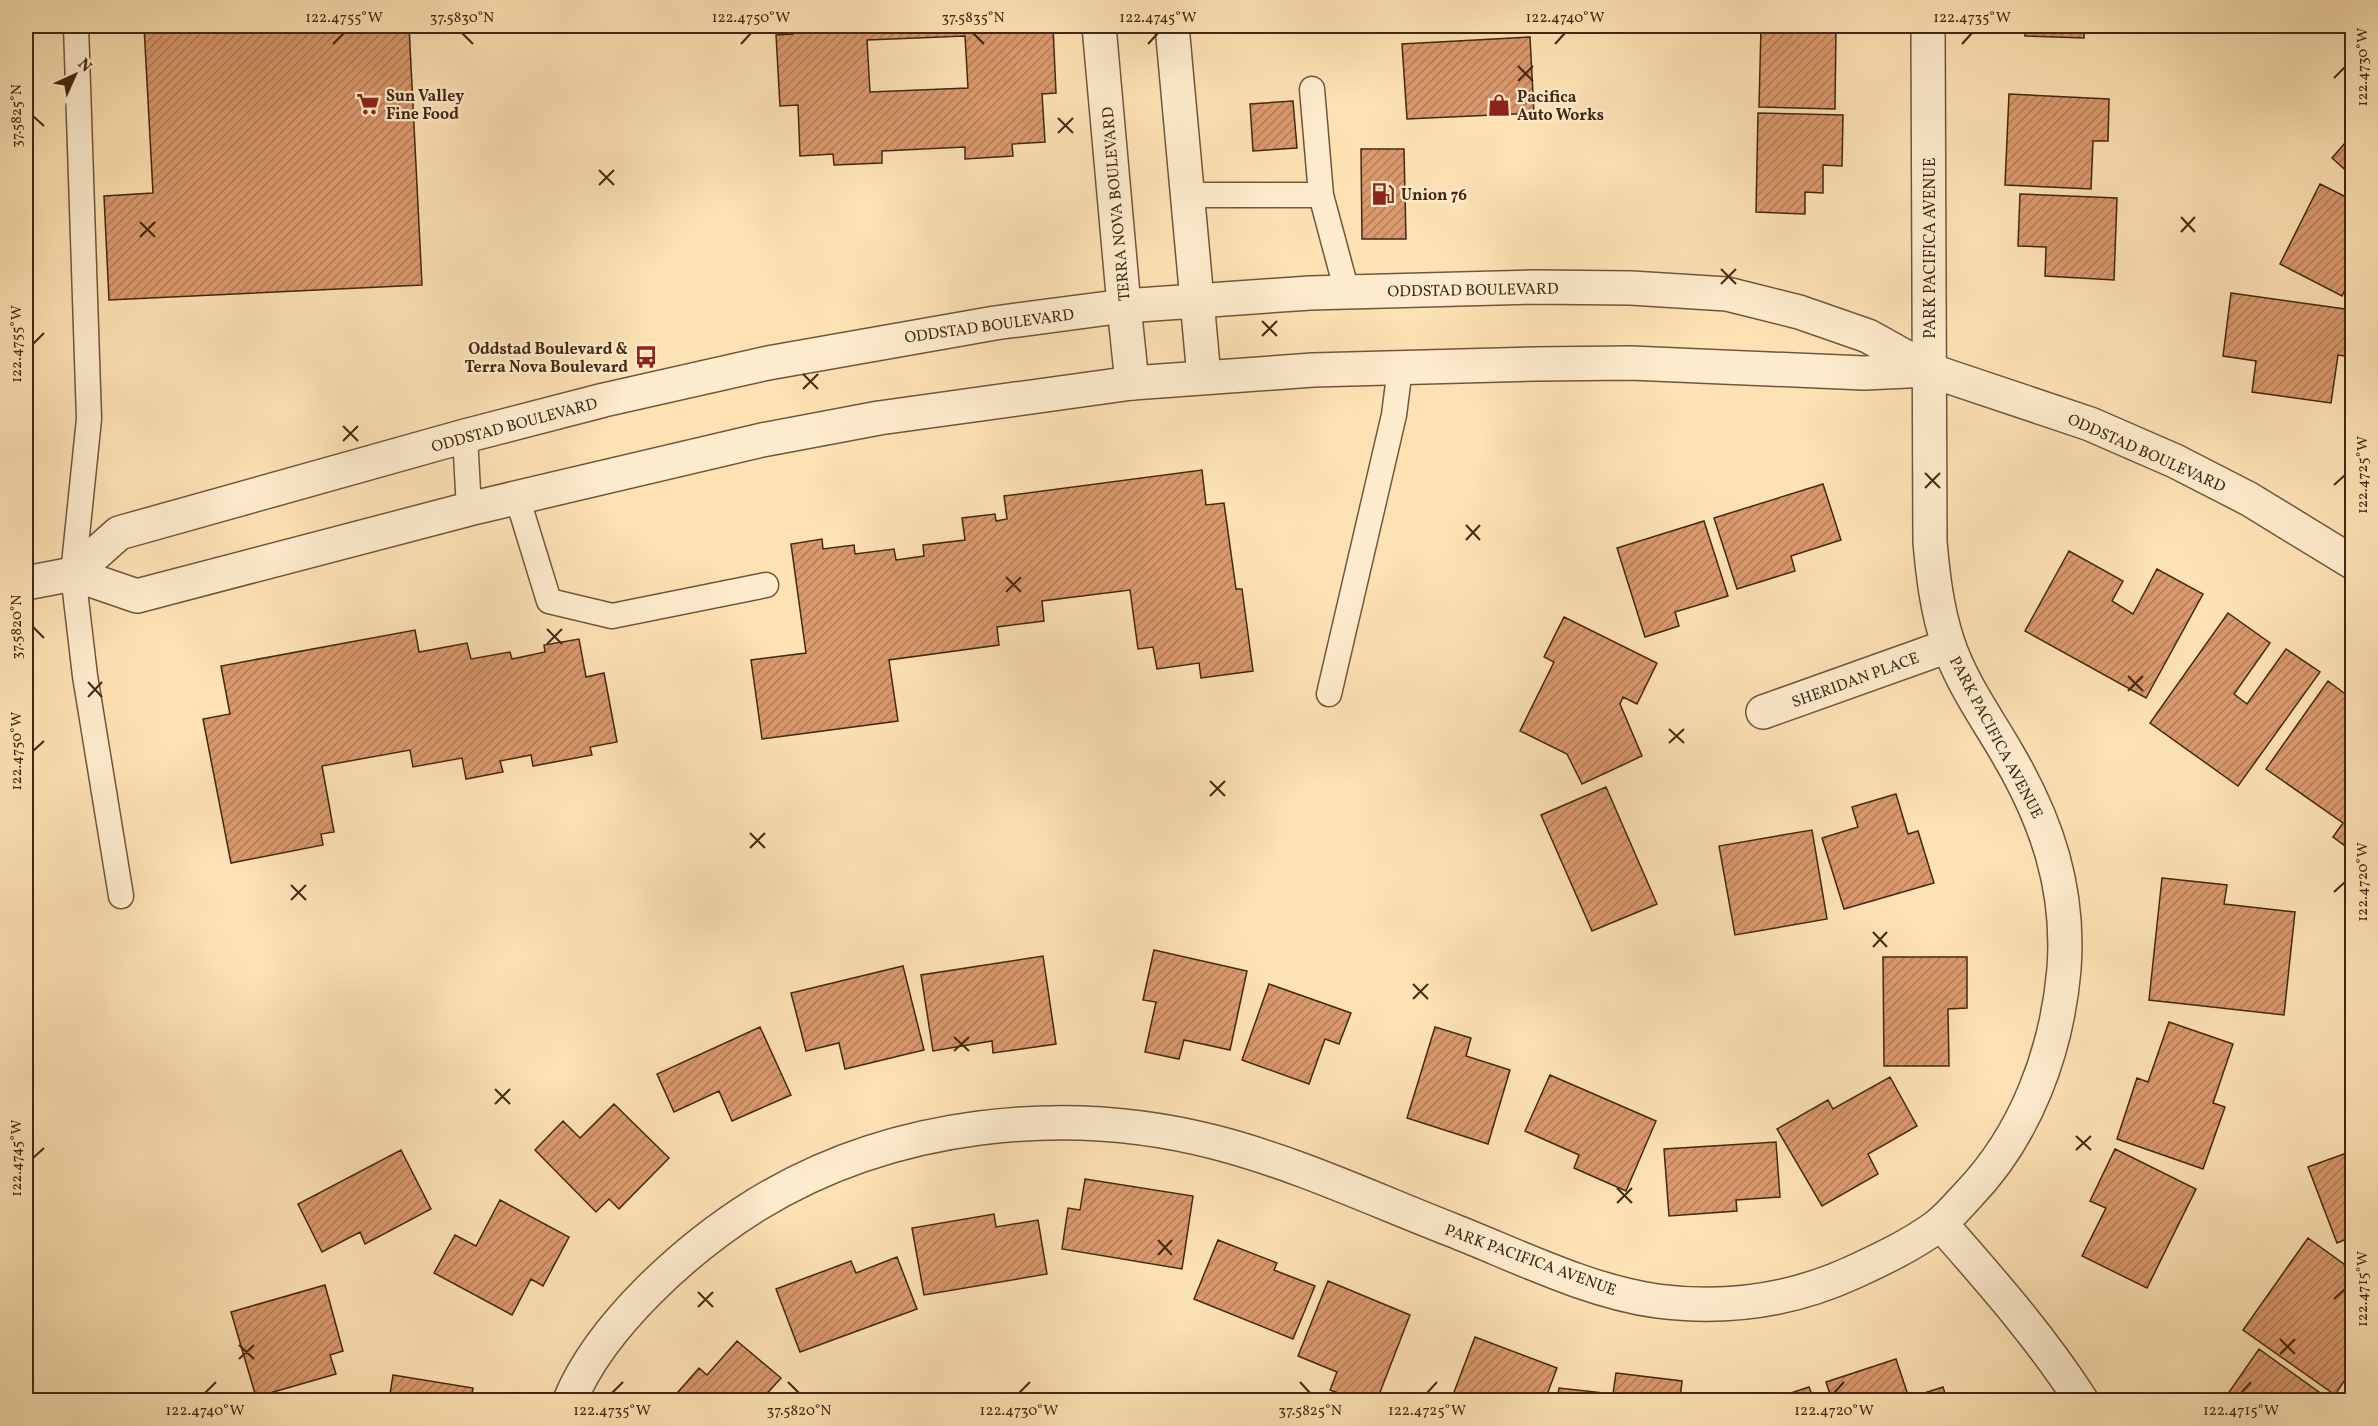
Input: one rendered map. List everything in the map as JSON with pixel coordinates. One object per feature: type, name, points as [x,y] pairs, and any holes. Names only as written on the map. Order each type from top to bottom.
[{"type":"street","name":"TERRA NOVA BOULEVARD","points":[[1099,26],[1132,383]]},
{"type":"street","points":[[1172,26],[1204,377]]},
{"type":"street","name":"PARK PACIFICA AVENUE","points":[[570,1401],[576,1387],[617,1326],[668,1271],[723,1226],[782,1189],[846,1161],[911,1142],[992,1126],[1064,1121],[1143,1127],[1219,1143],[1290,1167],[1585,1282],[1651,1300],[1714,1306],[1773,1301],[1836,1281],[1889,1256],[1941,1224],[1981,1182],[2015,1134],[2041,1078],[2057,1020],[2064,967],[2065,905],[2053,848],[2033,799],[1974,699],[1948,646],[1935,593],[1930,542],[1928,26]]},
{"type":"street","name":"ODDSTAD BOULEVARD","points":[[73,574],[119,533],[465,436],[615,397],[759,365],[984,325],[1124,306],[1347,292],[1544,287],[1631,288],[1727,294],[1799,312],[1868,336],[1929,370],[2090,424],[2175,461],[2249,499],[2352,562]]},
{"type":"street","name":"ODDSTAD BOULEVARD","points":[[26,583],[73,574],[137,596],[469,509],[704,452],[879,418],[1132,383],[1204,377],[1400,368],[1630,363],[1864,373],[1929,370]]},
{"type":"street","name":"SHERIDAN PLACE","points":[[1763,712],[1948,646]]},
{"type":"street","points":[[1941,1224],[2012,1304],[2051,1354],[2081,1401]]},
{"type":"lane","points":[[76,26],[89,419],[73,574],[85,676],[121,896]]},
{"type":"lane","points":[[1312,89],[1321,195],[1347,292]]},
{"type":"lane","points":[[1188,195],[1321,195]]},
{"type":"lane","points":[[1329,694],[1394,415],[1400,368]]},
{"type":"lane","points":[[465,436],[469,509]]},
{"type":"lane","points":[[517,497],[549,601],[612,616],[766,585]]},
{"type":"building","points":[[144,26],[409,26],[422,285],[109,300],[104,196],[153,193]]},
{"type":"building","points":[[792,26],[1053,26],[1056,93],[1042,94],[1045,142],[1012,144],[1013,156],[965,159],[965,147],[882,151],[882,163],[834,165],[833,154],[800,156],[798,105],[780,106],[776,35],[793,34]],"holes":[[[965,36],[968,88],[870,92],[867,40]]]},
{"type":"building","points":[[1761,26],[1836,26],[1835,109],[1759,107]]},
{"type":"building","points":[[2025,26],[2084,26],[2084,38],[2025,36]]},
{"type":"building","points":[[1530,37],[1534,113],[1407,119],[1402,44]]},
{"type":"building","points":[[2009,94],[2109,99],[2108,141],[2093,141],[2091,189],[2005,185]]},
{"type":"building","points":[[1293,101],[1297,148],[1253,151],[1250,104]]},
{"type":"building","points":[[1758,113],[1843,115],[1842,166],[1823,165],[1823,193],[1805,192],[1805,214],[1756,212]]},
{"type":"building","points":[[2352,135],[2352,176],[2332,158]]},
{"type":"building","name":"Union 76","points":[[1361,149],[1404,149],[1406,239],[1362,239]]},
{"type":"building","points":[[2320,184],[2352,200],[2352,275],[2342,296],[2280,264]]},
{"type":"building","points":[[2020,194],[2117,198],[2114,280],[2045,276],[2046,247],[2018,246]]},
{"type":"building","points":[[2231,293],[2352,310],[2352,357],[2338,355],[2331,403],[2252,392],[2256,361],[2223,356]]},
{"type":"building","points":[[1202,470],[1206,505],[1224,503],[1236,589],[1242,589],[1253,671],[1201,678],[1199,663],[1157,669],[1153,647],[1138,649],[1130,590],[1042,601],[1044,621],[997,627],[999,645],[889,660],[898,721],[762,739],[751,660],[806,653],[791,544],[822,539],[823,549],[854,545],[855,554],[894,549],[896,560],[924,556],[923,545],[965,540],[962,518],[995,514],[996,521],[1007,519],[1004,496]]},
{"type":"building","points":[[1823,484],[1841,540],[1791,556],[1795,571],[1737,589],[1714,518]]},
{"type":"building","points":[[1704,521],[1728,596],[1675,612],[1679,626],[1645,637],[1617,548]]},
{"type":"building","points":[[2069,551],[2123,581],[2112,601],[2133,614],[2157,569],[2203,594],[2146,698],[2025,631]]},
{"type":"building","points":[[2228,613],[2270,643],[2234,694],[2247,704],[2286,649],[2320,672],[2238,786],[2150,723]]},
{"type":"building","points":[[1564,617],[1657,663],[1637,704],[1623,697],[1620,704],[1642,756],[1582,784],[1567,754],[1520,731],[1554,662],[1544,657]]},
{"type":"building","points":[[415,630],[419,652],[467,643],[471,659],[510,652],[512,659],[545,652],[544,645],[579,639],[586,677],[604,673],[617,742],[590,747],[592,755],[533,766],[531,755],[500,761],[503,772],[466,779],[462,758],[413,767],[410,750],[322,766],[334,832],[321,834],[323,845],[231,863],[203,719],[230,714],[221,666]]},
{"type":"building","points":[[2328,681],[2352,699],[2352,737],[2348,743],[2352,746],[2352,851],[2333,837],[2343,823],[2266,769]]},
{"type":"building","points":[[1606,787],[1657,904],[1592,931],[1541,815]]},
{"type":"building","points":[[1896,794],[1908,834],[1918,831],[1934,883],[1844,909],[1822,838],[1858,827],[1852,807]]},
{"type":"building","points":[[1812,830],[1827,919],[1735,935],[1719,846]]},
{"type":"building","points":[[2162,878],[2227,885],[2224,904],[2295,912],[2284,1015],[2149,1000]]},
{"type":"building","points":[[1154,950],[1247,971],[1230,1050],[1184,1040],[1179,1059],[1145,1052],[1156,1002],[1143,1000]]},
{"type":"building","points":[[1043,956],[1056,1044],[993,1053],[992,1041],[933,1051],[921,975]]},
{"type":"building","points":[[1883,957],[1967,957],[1967,1008],[1948,1009],[1949,1066],[1884,1066]]},
{"type":"building","points":[[903,966],[924,1050],[845,1069],[839,1043],[806,1051],[791,993]]},
{"type":"building","points":[[1269,984],[1351,1013],[1339,1044],[1325,1039],[1309,1084],[1242,1060]]},
{"type":"building","points":[[2169,1022],[2233,1044],[2213,1103],[2225,1107],[2203,1169],[2117,1139],[2137,1078],[2148,1082]]},
{"type":"building","points":[[760,1027],[791,1095],[732,1121],[719,1091],[674,1112],[657,1074]]},
{"type":"building","points":[[1435,1027],[1471,1038],[1466,1056],[1510,1070],[1488,1144],[1407,1118]]},
{"type":"building","points":[[1550,1075],[1656,1121],[1626,1191],[1574,1168],[1579,1155],[1525,1131]]},
{"type":"building","points":[[1890,1077],[1917,1126],[1868,1154],[1878,1174],[1822,1206],[1777,1129],[1828,1100],[1833,1109]]},
{"type":"building","points":[[614,1104],[669,1158],[619,1209],[609,1199],[596,1212],[535,1150],[563,1121],[580,1138]]},
{"type":"building","points":[[1776,1142],[1780,1197],[1736,1200],[1737,1211],[1669,1216],[1664,1149]]},
{"type":"building","points":[[2115,1149],[2196,1189],[2147,1288],[2082,1256],[2106,1208],[2090,1201]]},
{"type":"building","points":[[401,1150],[431,1209],[365,1244],[360,1232],[322,1252],[298,1204]]},
{"type":"building","points":[[2352,1151],[2352,1237],[2337,1243],[2308,1167]]},
{"type":"building","points":[[1085,1179],[1193,1196],[1182,1269],[1062,1249],[1068,1208],[1080,1210]]},
{"type":"building","points":[[500,1200],[569,1237],[543,1286],[531,1279],[512,1315],[434,1273],[455,1235],[476,1246]]},
{"type":"building","points":[[994,1214],[996,1227],[1038,1220],[1047,1274],[924,1295],[912,1228]]},
{"type":"building","points":[[2308,1238],[2352,1270],[2352,1369],[2335,1395],[2243,1330]]},
{"type":"building","points":[[1218,1240],[1277,1263],[1274,1270],[1315,1286],[1293,1339],[1194,1299]]},
{"type":"building","points":[[897,1257],[917,1309],[800,1352],[776,1289],[851,1261],[856,1273]]},
{"type":"building","points":[[1328,1281],[1410,1315],[1377,1400],[1357,1400],[1330,1390],[1337,1372],[1298,1356]]},
{"type":"building","points":[[325,1285],[343,1351],[330,1355],[336,1374],[256,1397],[231,1312]]},
{"type":"building","points":[[1475,1337],[1557,1368],[1545,1400],[1451,1400]]},
{"type":"building","points":[[737,1341],[781,1378],[761,1400],[671,1400],[699,1368],[707,1375]]},
{"type":"building","points":[[2259,1349],[2323,1395],[2319,1400],[2233,1400],[2227,1395]]},
{"type":"building","points":[[1896,1359],[1909,1398],[1943,1387],[1947,1400],[1832,1400],[1826,1382]]},
{"type":"building","points":[[1616,1373],[1682,1381],[1680,1400],[1557,1400],[1559,1388],[1613,1394]]},
{"type":"building","points":[[393,1375],[473,1388],[471,1400],[389,1400]]},
{"type":"building","points":[[1809,1387],[1814,1400],[1770,1400]]},
{"type":"place","name":"Sun Valley Fine Food","points":[[368,104]]},
{"type":"place","name":"Pacifica Auto Works","points":[[1499,105]]},
{"type":"place","name":"Union 76","points":[[1383,194]]},
{"type":"place","name":"Oddstad Boulevard & Terra Nova Boulevard","points":[[646,357]]}]
